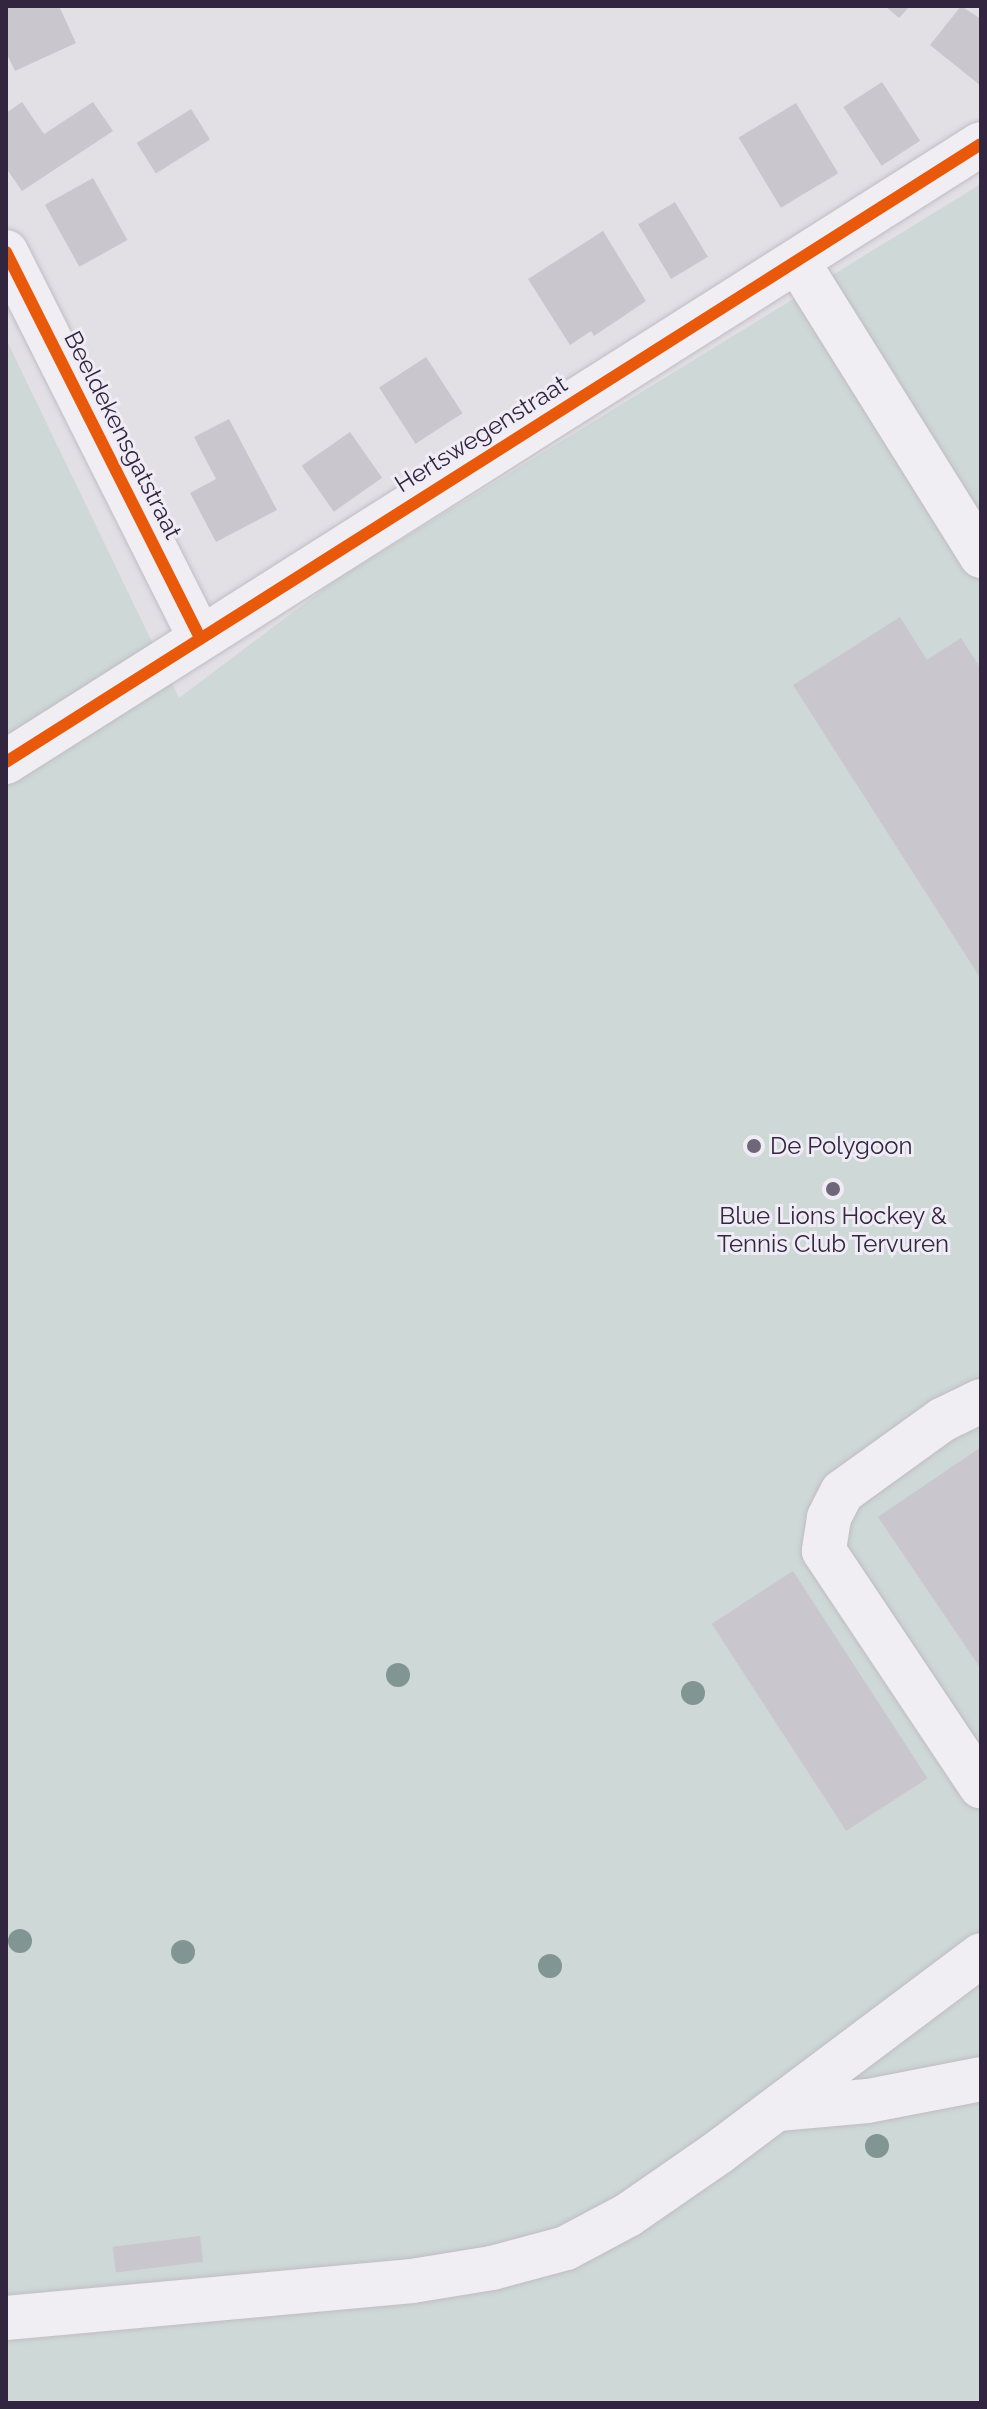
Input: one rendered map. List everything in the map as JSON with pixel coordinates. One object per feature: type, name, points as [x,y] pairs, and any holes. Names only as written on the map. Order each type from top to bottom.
[{"type":"street","name":"Hertswegenstraat","points":[[6,762],[981,144]]},
{"type":"street","name":"Beeldekensgatstraat","points":[[6,252],[200,637]]},
{"type":"street","points":[[797,261],[981,556]]},
{"type":"street","points":[[981,1401],[942,1420],[842,1492],[829,1518],[824,1551],[981,1786]]},
{"type":"street","points":[[6,2318],[412,2281],[522,2260],[566,2248],[628,2215],[778,2109],[981,1955]]},
{"type":"street","points":[[778,2109],[868,2101],[981,2079]]},
{"type":"shaded area","points":[[981,184],[981,2403],[6,2403],[6,339],[179,698],[337,579]]},
{"type":"building","points":[[6,6],[59,6],[76,43],[15,71],[6,52]]},
{"type":"building","points":[[885,6],[910,6],[899,18]]},
{"type":"building","points":[[961,6],[981,19],[981,86],[930,45]]},
{"type":"building","points":[[882,82],[920,141],[882,166],[843,107]]},
{"type":"building","points":[[22,102],[44,134],[93,102],[113,131],[22,191],[6,168],[6,113]]},
{"type":"building","points":[[796,103],[838,173],[781,208],[739,138]]},
{"type":"building","points":[[191,109],[210,140],[156,173],[137,143]]},
{"type":"building","points":[[93,178],[127,240],[79,267],[45,205]]},
{"type":"building","points":[[675,202],[708,257],[671,279],[638,224]]},
{"type":"building","points":[[603,231],[646,301],[594,336],[591,331],[570,345],[528,279]]},
{"type":"building","points":[[426,357],[462,413],[416,444],[379,387]]},
{"type":"building","points":[[229,419],[277,510],[216,542],[190,493],[216,479],[194,437]]},
{"type":"building","points":[[350,432],[382,478],[334,512],[302,466]]},
{"type":"building","points":[[900,617],[927,660],[961,638],[981,669],[981,979],[793,685]]},
{"type":"building","points":[[981,1447],[981,1669],[878,1517]]},
{"type":"building","points":[[793,1571],[928,1778],[846,1831],[712,1624]]},
{"type":"building","points":[[200,2236],[203,2262],[116,2273],[113,2247]]},
{"type":"cycle path","points":[[6,762],[981,144]]},
{"type":"cycle path","points":[[6,252],[200,637]]},
{"type":"place","name":"De Polygoon","points":[[754,1146]]},
{"type":"place","name":"Blue Lions Hockey & Tennis Club Tervuren","points":[[833,1189]]}]
